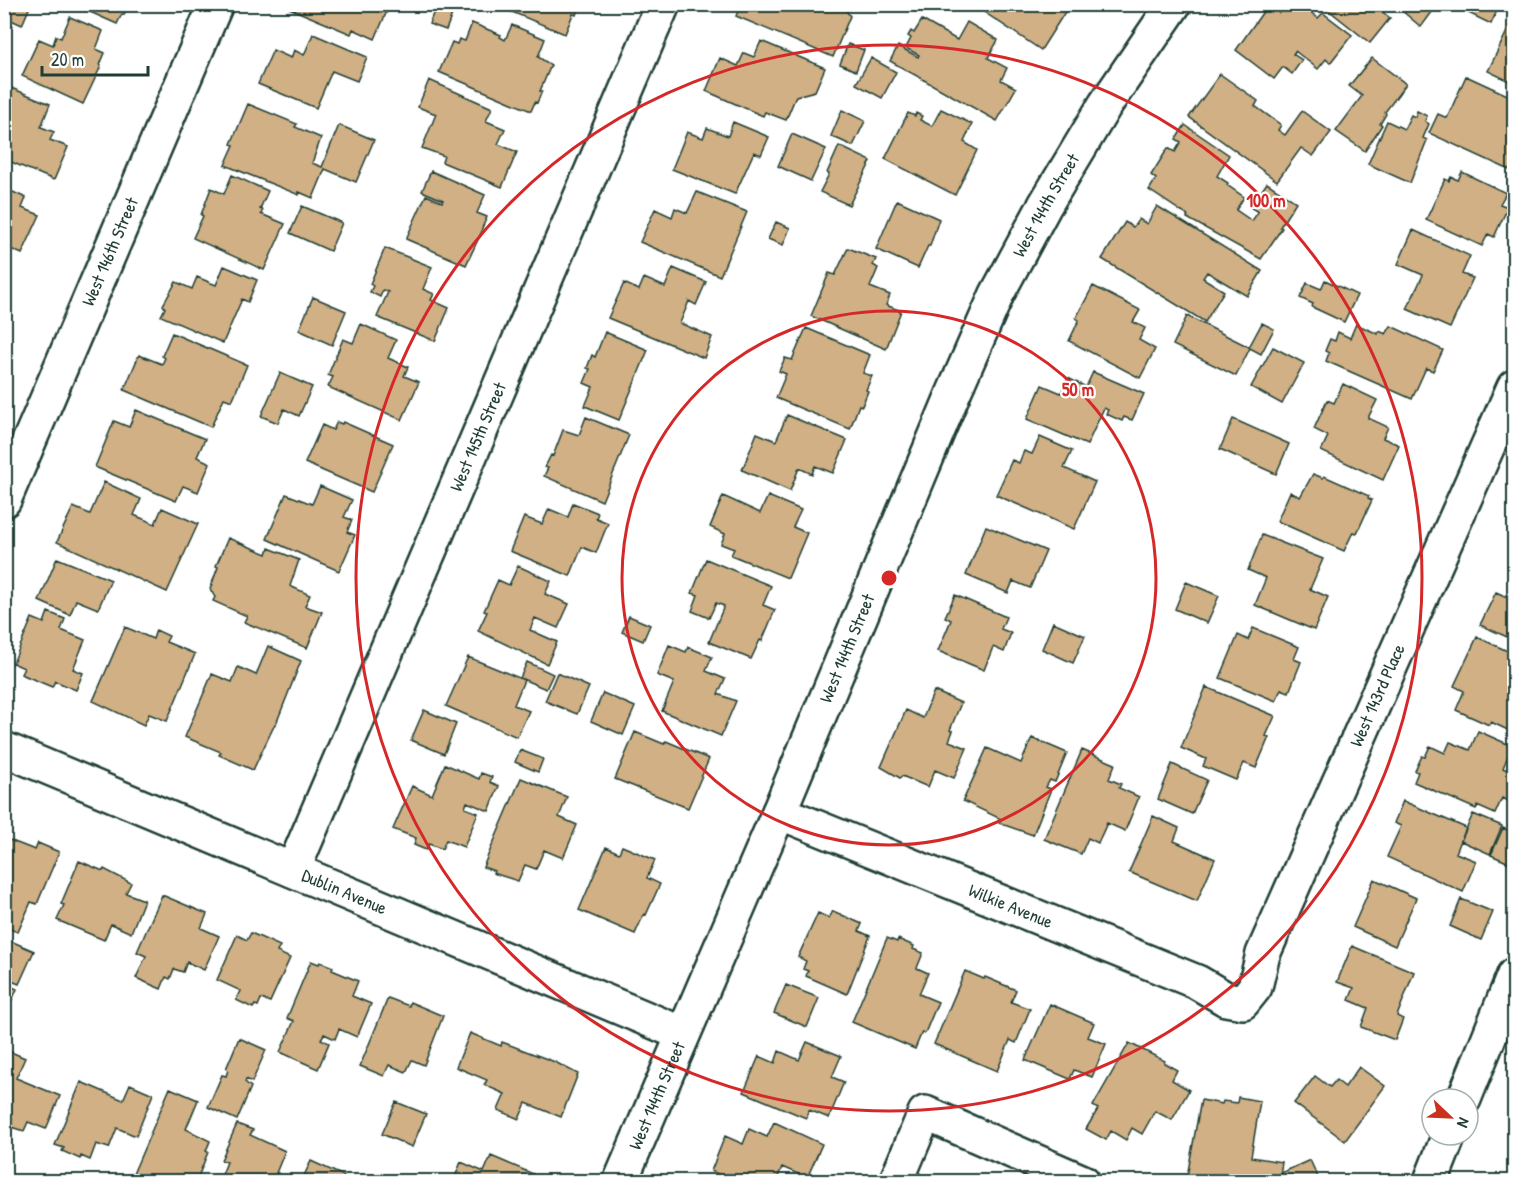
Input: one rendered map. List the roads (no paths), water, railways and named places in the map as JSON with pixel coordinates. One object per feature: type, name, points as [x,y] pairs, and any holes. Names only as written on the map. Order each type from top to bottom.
[{"type":"street","name":"West 146th Street","points":[[4,500],[216,4]]},
{"type":"street","name":"West 145th Street","points":[[293,870],[663,4]]},
{"type":"street","name":"West 144th Street","points":[[620,1182],[997,294],[1045,205],[1105,105],[1174,4]]},
{"type":"street","name":"West 143rd Place","points":[[1243,1002],[1255,987],[1263,954],[1515,387]]},
{"type":"street","name":"Dublin Avenue","points":[[4,749],[683,1034]]},
{"type":"street","name":"Wilkie Avenue","points":[[779,812],[1197,982],[1226,999],[1243,1002]]},
{"type":"street","points":[[1469,1087],[1515,975]]},
{"type":"street","points":[[896,1182],[925,1113],[1083,1182]]},
{"type":"street","points":[[1434,1182],[1432,1178],[1444,1147]]}]
